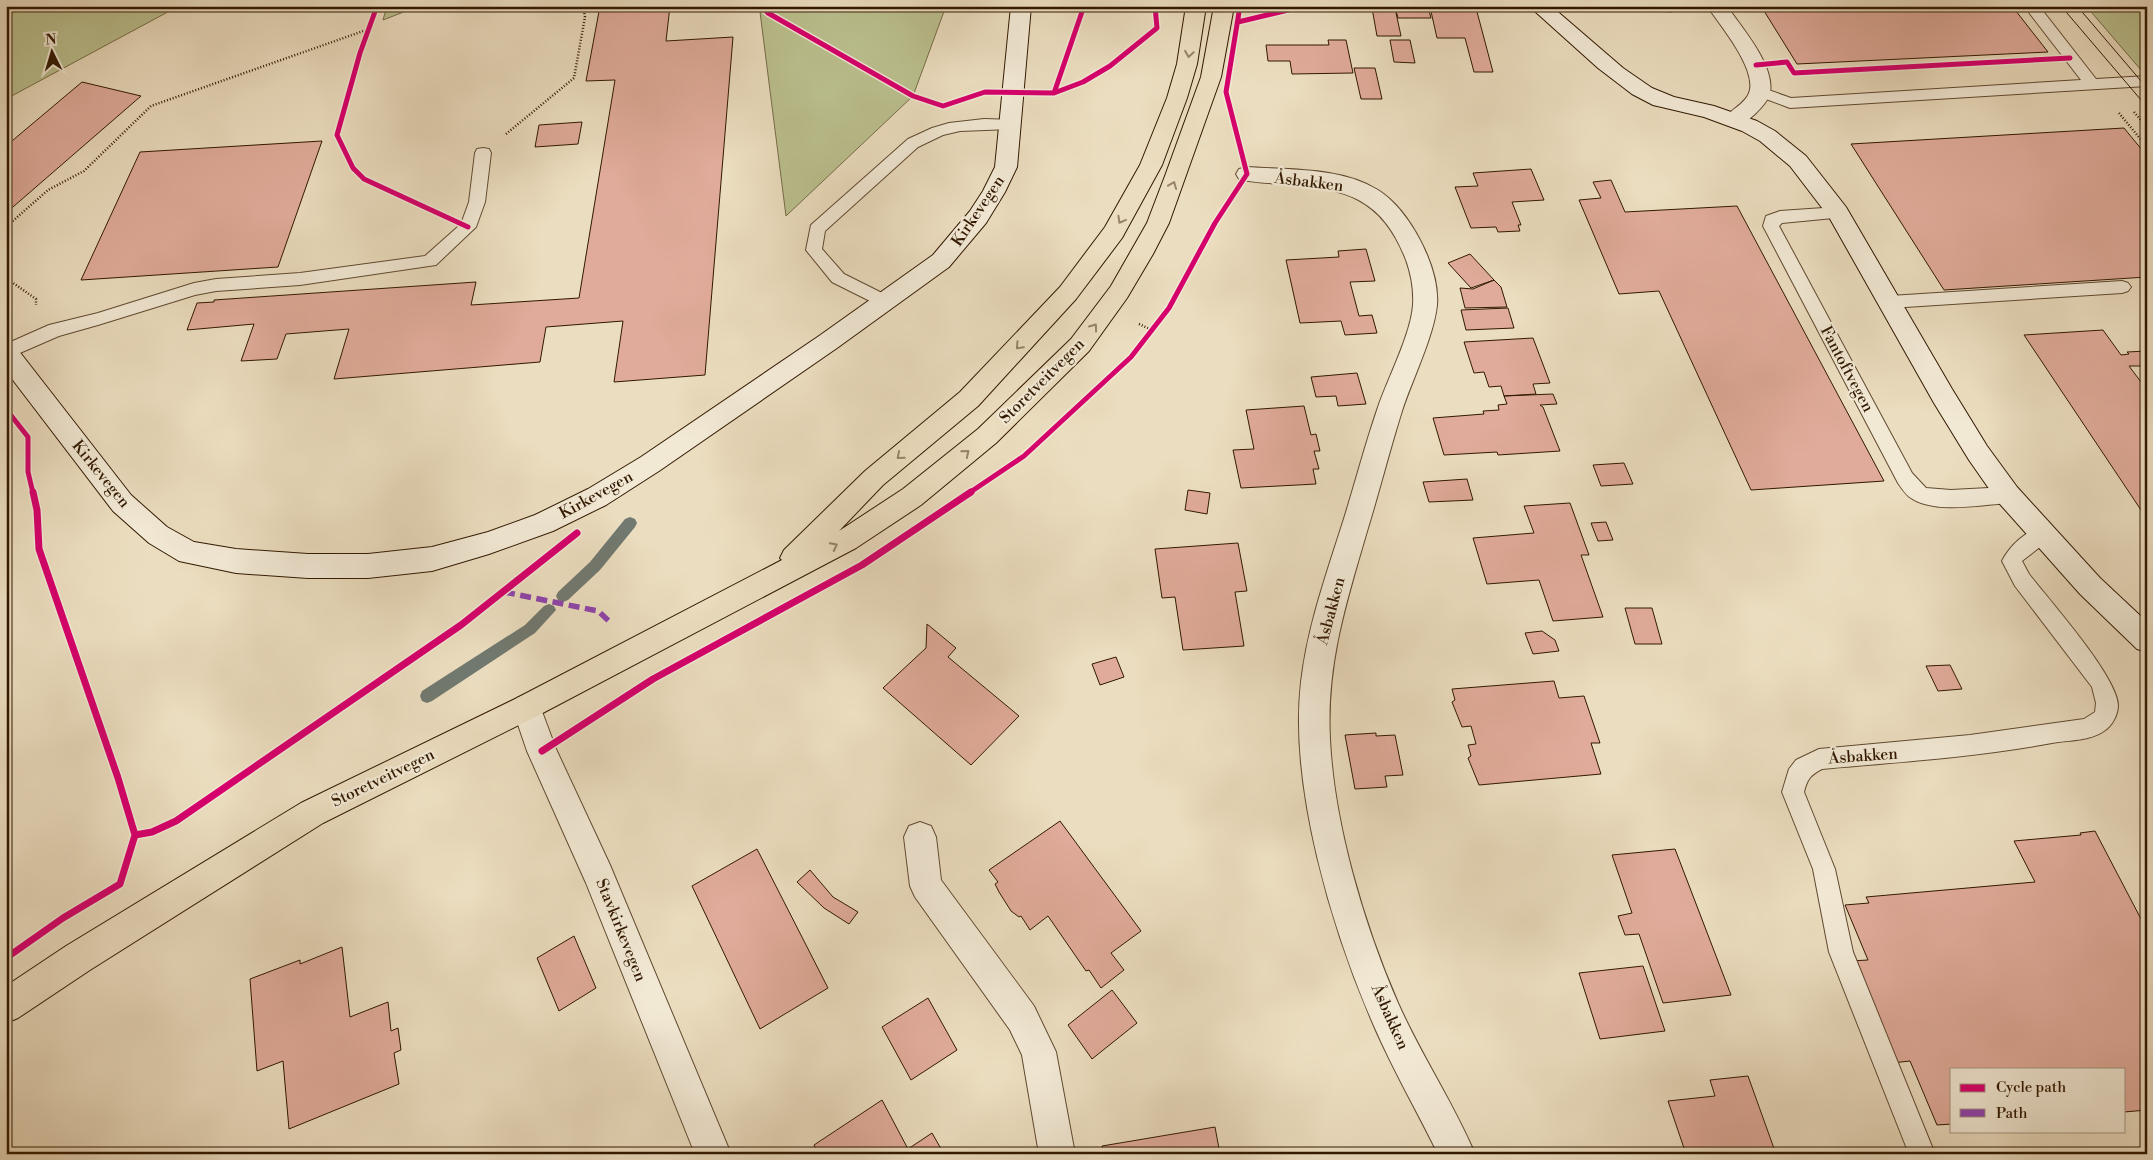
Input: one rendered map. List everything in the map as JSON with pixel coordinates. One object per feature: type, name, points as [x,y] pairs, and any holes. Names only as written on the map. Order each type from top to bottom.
[{"type":"main road","name":"Storetveitvegen","points":[[775,577],[874,478],[969,399],[1068,293],[1114,232],[1150,165],[1177,98],[1188,64],[1196,6]]},
{"type":"main road","name":"Storetveitvegen","points":[[6,1006],[78,958],[312,813],[527,707],[846,540],[912,497],[987,436],[1080,345],[1119,292],[1142,254],[1158,223],[1211,77],[1224,6]]},
{"type":"street","name":"Kirkevegen","points":[[6,353],[122,504],[158,535],[189,553],[236,561],[308,566],[368,566],[432,559],[489,544],[544,523],[597,496],[650,464],[820,348],[957,246],[999,184],[1006,167],[1021,6]]},
{"type":"street","points":[[1539,6],[1616,72],[1643,92],[1658,100],[1735,119],[1762,132],[1800,162],[1820,186],[1838,213],[1948,404],[1978,453],[2008,496],[2090,586],[2147,640]]},
{"type":"street","points":[[1717,6],[1756,64],[1760,78],[1760,92],[1750,106],[1735,119]]},
{"type":"street","name":"Åsbakken","points":[[1247,174],[1334,183],[1351,187],[1372,197],[1408,238],[1417,257],[1422,279],[1425,305],[1413,348],[1390,409],[1330,605],[1320,650],[1314,707],[1316,763],[1327,837],[1348,914],[1386,1014],[1457,1154]]},
{"type":"street","name":"Stavkirkevegen","points":[[527,707],[542,751],[599,876],[713,1154]]},
{"type":"street","points":[[920,836],[926,886],[1022,1018],[1039,1052],[1058,1154]]},
{"type":"lane","points":[[2031,6],[2092,85]]},
{"type":"lane","points":[[1760,92],[1790,103],[2147,81]]},
{"type":"lane","points":[[884,300],[838,278],[814,250],[817,229],[913,143],[930,133],[958,125],[1011,124]]},
{"type":"lane","name":"Kirkevegen","points":[[6,353],[34,338],[194,289],[216,285],[300,279],[430,261],[454,242],[468,227],[477,202],[483,153]]},
{"type":"lane","name":"Fantoftvegen","points":[[1838,213],[1780,216],[1772,220],[1771,226],[1911,488],[1920,494],[1933,498],[2008,496]]},
{"type":"lane","points":[[1890,302],[2122,287]]},
{"type":"lane","name":"Åsbakken","points":[[1922,1154],[1841,952],[1824,869],[1793,792],[1797,776],[1804,767],[1819,759],[1948,749],[2096,725],[2105,716],[2108,699],[2099,680],[2022,580],[2012,561],[2017,552],[2042,534]]},
{"type":"path","points":[[377,6],[339,123],[337,136],[349,162],[364,178],[468,227]]},
{"type":"path","points":[[374,14],[390,6]]},
{"type":"path","points":[[483,153],[574,78],[585,17],[583,6]]},
{"type":"path","points":[[761,6],[768,13],[830,50],[913,96],[936,103]]},
{"type":"path","points":[[1054,93],[1084,6]]},
{"type":"path","points":[[1014,91],[1054,93],[1083,82],[1110,66],[1157,28],[1156,6]]},
{"type":"path","points":[[1269,15],[1272,6]]},
{"type":"path","points":[[1253,18],[1305,6]]},
{"type":"path","points":[[6,227],[48,190],[84,171],[151,106],[369,28]]},
{"type":"path","points":[[2132,110],[2147,127]]},
{"type":"path","points":[[2118,112],[2147,147]]},
{"type":"path","points":[[6,278],[36,299],[37,310],[34,338]]},
{"type":"path","points":[[1137,324],[1152,330]]},
{"type":"green space","points":[[6,6],[186,6],[177,7],[6,99]]},
{"type":"green space","points":[[387,6],[419,6],[383,20]]},
{"type":"green space","points":[[751,6],[946,6],[913,96],[786,216],[760,12]]},
{"type":"green space","points":[[2086,6],[2142,6],[2147,11],[2147,69],[2141,70]]},
{"type":"building","points":[[600,6],[670,6],[666,41],[733,37],[705,375],[614,382],[623,321],[546,327],[540,362],[334,379],[349,329],[286,334],[277,359],[241,361],[254,324],[187,330],[197,303],[214,302],[214,300],[476,282],[471,305],[579,298],[615,80],[586,81]]},
{"type":"building","points":[[1638,6],[1671,6],[1672,12],[1639,10]]},
{"type":"building","points":[[1761,6],[2012,6],[2048,52],[1797,64]]},
{"type":"building","points":[[1395,7],[1428,7],[1431,18],[1398,18]]},
{"type":"building","points":[[1430,7],[1476,8],[1493,72],[1474,72],[1465,38],[1437,38]]},
{"type":"building","points":[[1372,8],[1395,8],[1401,36],[1377,36]]},
{"type":"building","points":[[1328,40],[1346,40],[1353,73],[1292,74],[1290,61],[1268,61],[1266,45],[1329,45]]},
{"type":"building","points":[[1390,40],[1410,40],[1415,63],[1394,62]]},
{"type":"building","points":[[1354,68],[1375,68],[1382,99],[1361,99]]},
{"type":"building","points":[[82,82],[141,96],[6,213],[6,146]]},
{"type":"building","points":[[582,122],[578,144],[535,147],[539,125]]},
{"type":"building","points":[[2124,128],[2147,156],[2147,277],[1944,290],[1851,144]]},
{"type":"building","points":[[322,141],[278,267],[81,280],[140,152]]},
{"type":"building","points":[[1531,169],[1544,200],[1512,202],[1521,225],[1518,225],[1520,231],[1498,232],[1496,227],[1471,228],[1455,187],[1478,186],[1473,173]]},
{"type":"building","points":[[1611,180],[1625,212],[1737,206],[1884,481],[1751,490],[1659,291],[1619,294],[1579,200],[1601,198],[1593,182]]},
{"type":"building","points":[[1366,249],[1375,281],[1350,282],[1359,316],[1372,315],[1377,333],[1345,335],[1341,321],[1300,323],[1286,260],[1339,257],[1338,251]]},
{"type":"building","points":[[1470,254],[1494,280],[1471,288],[1448,263]]},
{"type":"building","points":[[1494,280],[1501,287],[1507,307],[1465,308],[1460,288],[1473,289]]},
{"type":"building","points":[[1508,308],[1514,328],[1466,330],[1461,310]]},
{"type":"building","points":[[2103,330],[2121,355],[2129,354],[2127,352],[2147,351],[2147,366],[2129,366],[2147,390],[2147,519],[2024,335]]},
{"type":"building","points":[[1533,338],[1550,383],[1533,384],[1536,394],[1504,396],[1501,386],[1489,387],[1484,372],[1474,373],[1464,342]]},
{"type":"building","points":[[1357,373],[1366,404],[1338,406],[1336,396],[1316,397],[1311,377]]},
{"type":"building","points":[[1553,394],[1557,404],[1540,405],[1543,407],[1560,451],[1498,455],[1497,452],[1444,455],[1433,418],[1484,414],[1483,411],[1499,410],[1498,405],[1507,404],[1504,396]]},
{"type":"building","points":[[1304,406],[1311,435],[1316,434],[1320,451],[1314,451],[1319,469],[1313,469],[1316,484],[1241,488],[1233,450],[1254,449],[1246,410]]},
{"type":"building","points":[[1624,463],[1633,484],[1601,486],[1593,465]]},
{"type":"building","points":[[1467,479],[1473,500],[1429,502],[1423,482]]},
{"type":"building","points":[[1188,490],[1210,493],[1207,514],[1185,510]]},
{"type":"building","points":[[1570,503],[1589,555],[1581,555],[1603,617],[1553,621],[1539,580],[1487,584],[1473,538],[1534,533],[1524,506]]},
{"type":"building","points":[[1606,522],[1613,540],[1598,541],[1591,523]]},
{"type":"building","points":[[1238,543],[1247,591],[1235,592],[1244,646],[1183,650],[1175,597],[1162,598],[1155,549]]},
{"type":"building","points":[[1625,608],[1652,608],[1662,644],[1635,644]]},
{"type":"building","points":[[927,624],[956,648],[948,657],[1019,716],[971,765],[883,688],[926,648]]},
{"type":"building","points":[[1542,631],[1555,640],[1559,651],[1533,654],[1525,633]]},
{"type":"building","points":[[1116,657],[1124,677],[1100,685],[1092,664]]},
{"type":"building","points":[[1950,665],[1962,689],[1938,691],[1926,666]]},
{"type":"building","points":[[1554,681],[1559,698],[1584,696],[1600,743],[1591,743],[1601,774],[1479,785],[1468,758],[1471,756],[1468,745],[1476,744],[1471,726],[1462,727],[1452,702],[1455,700],[1452,689]]},
{"type":"building","points":[[1376,733],[1376,736],[1395,735],[1403,775],[1385,776],[1387,787],[1355,789],[1345,735]]},
{"type":"building","points":[[1060,821],[1141,931],[1111,953],[1124,970],[1101,988],[1089,970],[1086,971],[1048,916],[1030,930],[1021,916],[1019,917],[1011,911],[995,884],[998,882],[989,870]]},
{"type":"building","points":[[2095,831],[2141,919],[2147,919],[2147,1110],[2126,1112],[2126,1068],[1950,1068],[1950,1124],[1937,1125],[1910,1061],[1892,1063],[1850,961],[1868,960],[1845,905],[1869,903],[1866,897],[2035,882],[2014,841],[2081,835],[2080,833]]},
{"type":"building","points":[[757,849],[828,988],[760,1029],[692,886]]},
{"type":"building","points":[[1675,849],[1731,995],[1663,1003],[1639,934],[1625,935],[1618,916],[1632,913],[1612,855]]},
{"type":"building","points":[[810,870],[833,897],[858,912],[849,924],[824,908],[797,882]]},
{"type":"building","points":[[574,936],[596,988],[559,1011],[537,958]]},
{"type":"building","points":[[342,947],[350,1017],[388,1002],[391,1031],[398,1028],[401,1050],[394,1053],[399,1084],[289,1129],[283,1061],[257,1071],[250,979],[300,960],[300,964]]},
{"type":"building","points":[[1643,966],[1665,1031],[1600,1039],[1579,973]]},
{"type":"building","points":[[1112,990],[1137,1023],[1092,1059],[1068,1025]]},
{"type":"building","points":[[928,998],[957,1050],[911,1080],[882,1027]]},
{"type":"building","points":[[1748,1076],[1776,1154],[1686,1154],[1668,1101],[1715,1096],[1710,1080]]},
{"type":"building","points":[[882,1100],[908,1149],[932,1133],[944,1154],[818,1154],[814,1145]]},
{"type":"building","points":[[1215,1127],[1220,1154],[1104,1154],[1102,1146]]},
{"type":"waterway","points":[[563,596],[595,566],[630,523]]},
{"type":"waterway","points":[[427,696],[530,629],[549,610]]},
{"type":"tram line","points":[[2061,6],[2147,107]]},
{"type":"tram line","points":[[2077,6],[2147,88]]},
{"type":"marked path","points":[[504,592],[598,611],[612,624]]},
{"type":"cycle path","points":[[377,6],[360,53],[337,135],[353,168],[364,179],[468,227]]},
{"type":"cycle path","points":[[761,6],[768,13],[913,96],[943,106],[985,92],[1054,93],[1083,82],[1110,66],[1157,28],[1155,6]]},
{"type":"cycle path","points":[[1054,93],[1084,6]]},
{"type":"cycle path","points":[[542,751],[653,679],[862,565],[1024,456],[1131,357],[1169,308],[1215,223],[1247,174],[1226,92],[1240,6]]},
{"type":"cycle path","points":[[1238,22],[1305,6]]},
{"type":"cycle path","points":[[1756,65],[1787,62],[1794,73],[2070,58]]},
{"type":"cycle path","points":[[6,409],[28,437],[28,472],[37,510],[39,549],[118,778],[135,835],[120,884],[63,918],[6,958]]},
{"type":"cycle path","points":[[135,835],[152,832],[176,821],[461,625],[577,533]]}]
